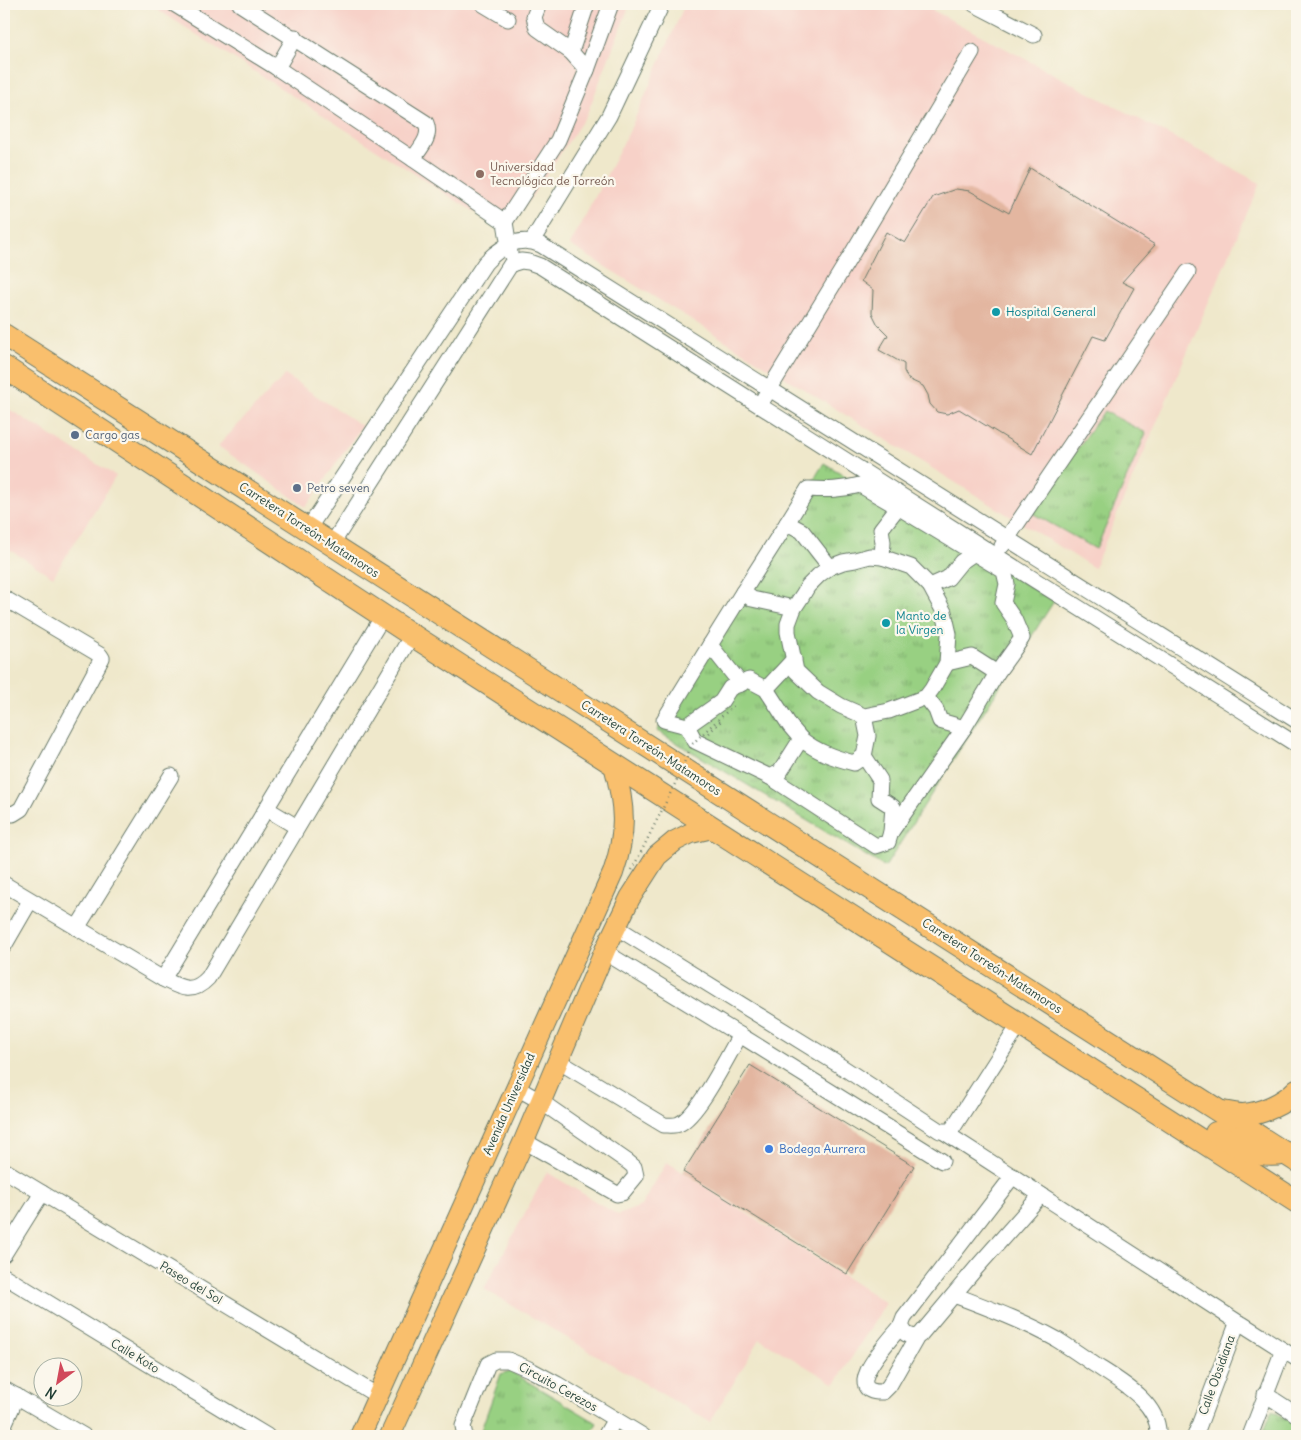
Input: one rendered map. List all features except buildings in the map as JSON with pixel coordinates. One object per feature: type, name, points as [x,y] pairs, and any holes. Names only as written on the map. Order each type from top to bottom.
[{"type":"highway","name":"Carretera Torreón-Matamoros","points":[[4,335],[1222,1112],[1293,1154]]},
{"type":"highway","points":[[4,367],[412,635],[1297,1202]]},
{"type":"highway","points":[[1084,1066],[1104,1069],[1122,1076],[1236,1145],[1252,1152],[1273,1155],[1293,1154]]},
{"type":"highway","points":[[1222,1112],[1242,1115],[1256,1113],[1278,1104],[1297,1090]]},
{"type":"main road","name":"Avenida Universidad","points":[[360,1436],[613,873],[623,839],[624,819],[621,792],[614,765]]},
{"type":"main road","points":[[390,1436],[524,1141],[605,950],[630,898],[657,856],[675,841],[691,833],[712,828]]},
{"type":"main road","points":[[568,970],[593,982]]},
{"type":"street","points":[[174,4],[276,68],[505,222]]},
{"type":"street","points":[[240,4],[295,37],[426,123],[429,130],[428,136],[413,159]]},
{"type":"street","points":[[482,4],[508,19]]},
{"type":"street","points":[[539,4],[534,17],[537,28],[571,52],[587,70]]},
{"type":"street","points":[[571,52],[587,4]]},
{"type":"street","points":[[332,544],[512,264],[505,222],[558,140],[587,70],[611,4]]},
{"type":"street","points":[[532,241],[609,116],[662,4]]},
{"type":"street","points":[[974,4],[1034,35]]},
{"type":"street","points":[[276,68],[295,37]]},
{"type":"street","points":[[758,405],[770,390],[972,52]]},
{"type":"street","points":[[308,529],[485,263],[494,254],[509,245],[521,240],[532,241],[1297,722]]},
{"type":"street","points":[[512,264],[529,262],[540,266],[1297,745]]},
{"type":"street","points":[[995,555],[1188,272]]},
{"type":"street","points":[[891,488],[900,473]]},
{"type":"street","points":[[864,756],[880,780],[879,798],[893,807],[891,832],[888,842],[876,846],[770,777],[695,741],[687,726],[664,720],[808,489],[845,489],[860,484],[1004,571],[1008,584],[1003,603],[1014,619],[1022,638],[997,673],[964,728],[891,832]]},
{"type":"street","points":[[882,557],[883,542],[881,529],[898,508]]},
{"type":"street","points":[[787,523],[802,531],[830,567]]},
{"type":"street","points":[[930,586],[948,578],[960,562],[974,553]]},
{"type":"street","points":[[870,556],[882,557],[911,567],[930,586],[944,612],[949,634],[947,663],[926,697],[889,711],[864,716],[841,706],[818,692],[796,671],[788,624],[794,608],[808,586],[830,567],[842,562],[870,556]]},
{"type":"street","points":[[744,592],[752,599],[794,608]]},
{"type":"street","points":[[4,598],[100,655],[102,658],[21,809],[13,814],[4,812]]},
{"type":"street","points":[[163,979],[383,616]]},
{"type":"street","points":[[4,884],[163,979],[186,989],[201,985],[208,978],[412,635]]},
{"type":"street","points":[[710,645],[741,684]]},
{"type":"street","points":[[947,663],[972,657],[997,673]]},
{"type":"street","points":[[766,689],[794,659]]},
{"type":"street","points":[[687,726],[721,702],[730,688],[749,680],[766,689],[790,726],[801,739],[817,750],[836,759],[854,763],[864,756],[868,736],[864,716]]},
{"type":"street","points":[[926,697],[936,710],[940,721],[964,728]]},
{"type":"street","points":[[1249,713],[1258,697]]},
{"type":"street","points":[[770,777],[780,772],[801,739]]},
{"type":"street","points":[[77,928],[171,776]]},
{"type":"street","points":[[267,809],[297,828]]},
{"type":"street","points":[[4,946],[30,901]]},
{"type":"street","points":[[616,927],[836,1063],[1239,1323]]},
{"type":"street","points":[[605,950],[616,959],[942,1161]]},
{"type":"street","points":[[944,1132],[951,1131],[1019,1025]]},
{"type":"street","points":[[558,1061],[664,1125],[673,1126],[688,1118],[700,1102],[740,1035]]},
{"type":"street","points":[[517,1088],[628,1162],[634,1167],[636,1176],[622,1193],[617,1194],[524,1141]]},
{"type":"street","name":"Paseo del Sol","points":[[4,1170],[378,1396]]},
{"type":"street","points":[[1013,1176],[904,1318],[901,1326],[870,1366],[865,1375],[865,1385],[870,1390],[876,1393],[882,1392],[889,1386],[917,1337],[1041,1195]]},
{"type":"street","points":[[4,1254],[42,1193]]},
{"type":"street","name":"Calle Koto","points":[[4,1276],[267,1436]]},
{"type":"street","points":[[954,1295],[1056,1339],[1131,1389],[1147,1405],[1155,1419],[1158,1436]]},
{"type":"street","name":"Calle Obsidiana","points":[[1195,1436],[1235,1326],[1239,1323],[1242,1324],[1297,1359]]},
{"type":"street","points":[[901,1326],[906,1334],[917,1337]]},
{"type":"street","points":[[1250,1436],[1283,1350]]},
{"type":"street","name":"Circuito Cerezos","points":[[466,1436],[463,1426],[488,1364],[496,1360],[508,1360],[529,1369],[558,1384],[643,1436]]},
{"type":"street","points":[[4,1425],[10,1392],[84,1436]]},
{"type":"street","points":[[1265,1394],[1297,1415]]},
{"type":"street","points":[[604,1436],[615,1419]]},
{"type":"path","points":[[632,870],[675,784],[692,744],[736,703],[739,705],[699,742]]},
{"type":"shaded area","name":"Universidad Tecnológica de Torreón","points":[[149,4],[630,4],[587,114],[507,233]]},
{"type":"shaded area","points":[[685,4],[921,4],[1260,183],[1094,568],[570,245],[629,132]]},
{"type":"shaded area","points":[[285,375],[362,426],[306,507],[218,446]]},
{"type":"shaded area","points":[[4,406],[116,476],[53,577],[4,546]]},
{"type":"shaded area","points":[[667,1162],[886,1303],[835,1384],[760,1339],[710,1422],[484,1289],[547,1172],[618,1215],[641,1206]]},
{"type":"green space","points":[[1104,411],[1146,433],[1096,549],[1032,513]]},
{"type":"green space","points":[[824,463],[1054,601],[885,867],[657,731]]},
{"type":"green space","points":[[510,1371],[597,1423],[589,1436],[485,1436],[480,1433],[501,1374]]},
{"type":"green space","points":[[1272,1410],[1297,1426],[1297,1436],[1262,1436]]},
{"type":"place","name":"Universidad Tecnológica de Torreón","points":[[480,174]]},
{"type":"place","name":"Hospital General","points":[[996,312]]},
{"type":"place","name":"Cargo gas","points":[[75,435]]},
{"type":"place","name":"Petro seven","points":[[297,488]]},
{"type":"place","name":"Manto de la Virgen","points":[[886,623]]},
{"type":"place","name":"Bodega Aurrera","points":[[769,1149]]}]
